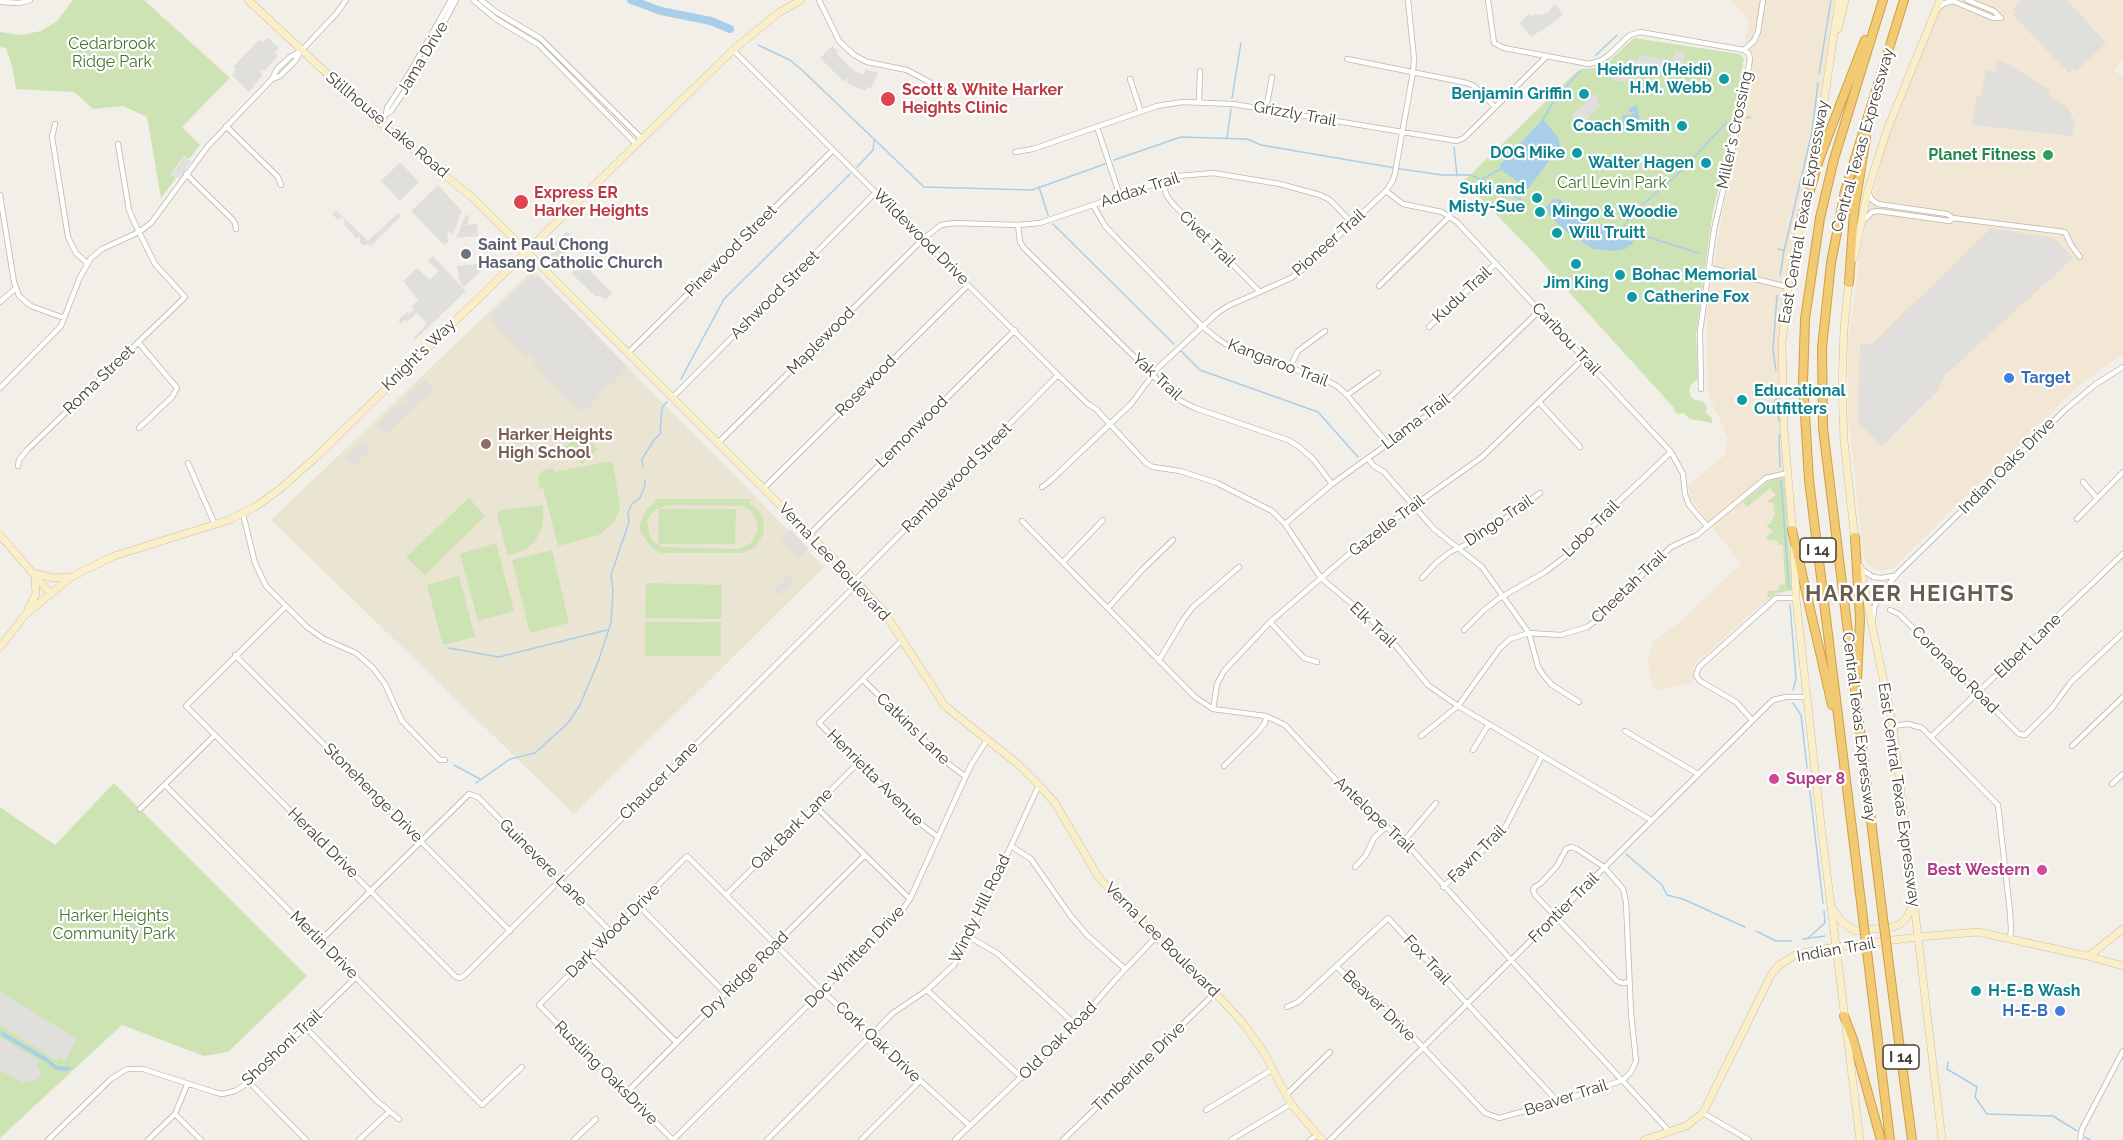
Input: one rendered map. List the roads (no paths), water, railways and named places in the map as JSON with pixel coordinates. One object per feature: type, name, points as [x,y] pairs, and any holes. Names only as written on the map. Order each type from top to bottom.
[{"type":"highway","name":"Central Texas Expressway","points":[[1904,0],[1845,191],[1831,263],[1822,348],[1823,428],[1912,1140]]},
{"type":"highway","name":"Central Texas Expressway","points":[[1883,1],[1834,159],[1814,251],[1805,319],[1803,382],[1806,441],[1890,1140]]},
{"type":"highway","points":[[1802,217],[1827,138],[1876,10],[1883,1]]},
{"type":"highway","points":[[1849,283],[1860,168],[1864,144],[1886,68],[1886,57]]},
{"type":"highway","points":[[1792,530],[1831,702],[1838,718]]},
{"type":"highway","points":[[1854,537],[1860,620],[1856,702]]},
{"type":"highway","points":[[1845,1016],[1881,1140]]},
{"type":"main road","name":"Stillhouse Lake Road","points":[[248,0],[380,123],[473,198],[527,250]]},
{"type":"main road","name":"Knight's Way","points":[[0,647],[25,615],[71,576],[114,556],[243,514],[295,476],[733,50],[772,18],[801,0]]},
{"type":"main road","name":"East Central Texas Expressway","points":[[1839,0],[1819,136],[1788,287],[1782,343],[1784,427],[1796,597],[1835,947],[1860,1140]]},
{"type":"main road","points":[[1833,42],[1845,0]]},
{"type":"main road","name":"East Central Texas Expressway","points":[[1938,3],[1887,130],[1868,190],[1849,283],[1843,340],[1842,388],[1844,441],[1854,537],[1893,726],[1942,1140]]},
{"type":"main road","name":"Verna Lee Boulevard","points":[[527,250],[856,581],[884,612],[945,706],[1019,765],[1039,785],[1056,805],[1104,882],[1123,905],[1215,993],[1249,1031],[1273,1069],[1291,1104],[1320,1138]]},
{"type":"main road","points":[[0,535],[50,593]]},
{"type":"main road","points":[[34,574],[54,578],[71,576]]},
{"type":"main road","points":[[25,615],[36,594],[34,574]]},
{"type":"main road","points":[[1831,906],[1842,922],[1855,931],[1893,927],[1900,924],[1906,919],[1914,902]]},
{"type":"main road","points":[[2090,956],[2123,929]]},
{"type":"main road","name":"Indian Trail","points":[[1703,1113],[1774,969],[1797,954],[1835,947],[1978,932],[2090,956],[2123,966]]},
{"type":"main road","points":[[1644,1140],[1686,1126],[1703,1113]]},
{"type":"street","points":[[0,2],[20,3],[30,0]]},
{"type":"street","points":[[0,388],[53,335],[64,318],[87,262],[98,252],[139,232],[156,218],[208,146],[272,79],[277,69],[301,51],[346,0]]},
{"type":"street","name":"Jama Drive","points":[[380,123],[451,0]]},
{"type":"street","name":"Jama Drive","points":[[386,114],[391,111],[415,76],[456,0]]},
{"type":"street","points":[[473,0],[496,19],[555,56]]},
{"type":"street","points":[[481,0],[496,12],[540,38],[607,114],[639,141]]},
{"type":"street","points":[[819,0],[839,41],[854,55],[867,62],[907,70],[942,90]]},
{"type":"street","name":"Pioneer Trail","points":[[1042,487],[1131,404],[1170,356],[1202,326],[1228,306],[1302,270],[1386,191],[1394,180],[1413,72],[1414,58],[1408,0]]},
{"type":"street","name":"Miller's Crossing","points":[[1488,0],[1494,43],[1504,48],[1589,64],[1600,62],[1630,35],[1640,32],[1744,50],[1749,54],[1740,116],[1717,214],[1700,332],[1701,389]]},
{"type":"street","points":[[1744,50],[1754,41],[1758,32],[1763,0]]},
{"type":"street","points":[[1938,3],[1953,1],[1993,18],[2001,18],[1994,11],[1967,0]]},
{"type":"street","name":"Wildewood Drive","points":[[733,50],[1058,375],[1096,409],[1109,425]]},
{"type":"street","name":"Grizzly Trail","points":[[1015,152],[1033,149],[1171,102],[1233,104],[1402,134],[1457,141],[1464,138],[1547,56]]},
{"type":"street","points":[[1347,59],[1467,82],[1495,107]]},
{"type":"street","points":[[1199,102],[1200,72]]},
{"type":"street","points":[[1266,109],[1272,77]]},
{"type":"street","points":[[1130,79],[1141,111]]},
{"type":"street","points":[[586,88],[612,109],[639,141]]},
{"type":"street","points":[[607,114],[612,109]]},
{"type":"street","points":[[56,124],[52,137],[68,237],[76,253],[87,262]]},
{"type":"street","points":[[226,126],[278,177],[281,185]]},
{"type":"street","points":[[1097,127],[1120,196]]},
{"type":"street","points":[[118,144],[129,210],[139,232]]},
{"type":"street","name":"Pinewood Street","points":[[628,352],[833,150]]},
{"type":"street","name":"Addax Trail","points":[[923,239],[937,227],[947,223],[1018,225],[1040,223],[1178,176],[1212,173],[1280,184],[1320,195],[1330,200],[1352,223]]},
{"type":"street","points":[[186,174],[232,219],[236,229]]},
{"type":"street","name":"Civet Trail","points":[[1162,181],[1167,196],[1173,204],[1260,292]]},
{"type":"street","points":[[1868,190],[1871,199],[1878,204],[1947,214],[1953,218]]},
{"type":"street","name":"Caribou Trail","points":[[1386,191],[1403,204],[1435,210],[1450,216],[1496,263],[1671,452],[1683,474],[1687,500],[1693,511],[1707,526]]},
{"type":"street","name":"Ashwood Street","points":[[673,397],[876,192]]},
{"type":"street","points":[[0,195],[19,296],[31,306],[64,318]]},
{"type":"street","name":"Kangaroo Trail","points":[[1093,205],[1105,226],[1202,326],[1230,346],[1323,379],[1337,387],[1347,395],[1388,444]]},
{"type":"street","points":[[1861,224],[1872,212],[1878,210],[2065,232],[2080,257]]},
{"type":"street","points":[[1379,286],[1450,216]]},
{"type":"street","name":"Yak Trail","points":[[1018,225],[1020,242],[1024,248],[1177,399],[1195,408],[1278,436],[1298,446],[1314,460],[1332,484]]},
{"type":"street","name":"Roma Street","points":[[18,466],[27,450],[184,297],[155,264],[139,232]]},
{"type":"street","name":"Maplewood","points":[[718,443],[923,239]]},
{"type":"street","name":"Kudu Trail","points":[[1429,327],[1496,263]]},
{"type":"street","points":[[1710,268],[1788,287]]},
{"type":"street","name":"Rosewood","points":[[764,488],[969,285]]},
{"type":"street","points":[[0,302],[16,288]]},
{"type":"street","name":"Llama Trail","points":[[1285,524],[1332,484],[1443,404],[1540,310]]},
{"type":"street","name":"Lemonwood","points":[[810,534],[1015,330]]},
{"type":"street","points":[[1290,367],[1298,351],[1325,331]]},
{"type":"street","points":[[138,342],[177,388],[172,397],[139,428]]},
{"type":"street","name":"Gazelle Trail","points":[[1214,709],[1218,679],[1270,622],[1363,542],[1482,457],[1584,358]]},
{"type":"street","name":"Indian Oaks Drive","points":[[1872,625],[1874,608],[1879,596],[1898,573],[2067,408],[2096,384],[2123,367]]},
{"type":"street","points":[[1347,395],[1378,373]]},
{"type":"street","name":"Ramblewood Street","points":[[856,581],[1058,375]]},
{"type":"street","points":[[1539,402],[1580,447]]},
{"type":"street","name":"Elk Trail","points":[[1109,425],[1146,463],[1153,467],[1198,477],[1228,488],[1272,511],[1285,524],[1320,579],[1383,630],[1428,685],[1458,706],[1652,820]]},
{"type":"street","name":"Lobo Trail","points":[[1464,630],[1483,611],[1566,556],[1597,522],[1671,452]]},
{"type":"street","points":[[1368,459],[1384,472],[1434,529],[1482,567],[1529,633],[1538,667],[1544,676],[1552,685],[1579,702]]},
{"type":"street","points":[[188,463],[215,525]]},
{"type":"street","points":[[2077,519],[2123,472]]},
{"type":"street","name":"Cheetah Trail","points":[[1421,736],[1458,706],[1500,648],[1510,639],[1529,633],[1561,635],[1587,627],[1671,547],[1697,535],[1766,478],[1788,473]]},
{"type":"street","points":[[2083,482],[2097,498]]},
{"type":"street","name":"Dingo Trail","points":[[1422,578],[1450,552],[1516,511],[1540,493]]},
{"type":"street","points":[[243,514],[260,577],[266,586],[315,634],[356,653],[373,668],[385,684],[402,721],[440,760],[445,760]]},
{"type":"street","name":"Antelope Trail","points":[[1022,520],[1195,697],[1214,709],[1266,716],[1285,725],[1364,810],[1404,841],[1670,1131]]},
{"type":"street","points":[[1063,562],[1103,520]]},
{"type":"street","points":[[1108,608],[1173,540]]},
{"type":"street","name":"Elbert Lane","points":[[1931,737],[2123,554]]},
{"type":"street","points":[[1159,660],[1193,607],[1239,567]]},
{"type":"street","points":[[1860,568],[1873,577],[1881,579],[1898,573]]},
{"type":"street","name":"Chaucer Lane","points":[[460,978],[510,931],[856,581]]},
{"type":"street","points":[[1752,720],[1736,702],[1700,681],[1696,675],[1699,667],[1776,598],[1796,597]]},
{"type":"street","points":[[235,655],[286,606]]},
{"type":"street","name":"Coronado Road","points":[[1890,610],[1899,614],[2019,734],[2025,735],[2052,708],[2072,682],[2123,633]]},
{"type":"street","points":[[1270,622],[1305,657],[1317,662]]},
{"type":"street","name":"Henrietta Avenue","points":[[902,640],[819,723],[922,825],[938,837]]},
{"type":"street","name":"Herald Drive","points":[[235,655],[186,706],[456,977],[460,978]]},
{"type":"street","name":"Stonehenge Drive","points":[[235,655],[510,931]]},
{"type":"street","name":"Catkins Lane","points":[[863,680],[950,765],[965,776]]},
{"type":"street","name":"Frontier Trail","points":[[1330,1140],[1752,720],[1777,698],[1807,697]]},
{"type":"street","points":[[2072,746],[2123,697]]},
{"type":"street","points":[[1224,766],[1258,732],[1265,723],[1266,716]]},
{"type":"street","points":[[1473,750],[1489,724]]},
{"type":"street","points":[[1893,726],[1908,724],[1922,728],[1998,805],[2010,912],[2010,938]]},
{"type":"street","points":[[1625,731],[1698,774]]},
{"type":"street","points":[[140,809],[215,735]]},
{"type":"street","name":"Doc Whitten Drive","points":[[673,1140],[900,913],[910,899],[975,756],[987,740]]},
{"type":"street","name":"Fawn Trail","points":[[1443,886],[1506,826],[1542,756]]},
{"type":"street","name":"Oak Bark Lane","points":[[726,895],[859,762]]},
{"type":"street","points":[[2112,784],[2123,774]]},
{"type":"street","name":"Merlin Drive","points":[[165,785],[482,1105],[522,1067]]},
{"type":"street","name":"Windy Hill Road","points":[[767,1140],[892,1013],[927,990],[954,965],[1039,785]]},
{"type":"street","name":"Guinevere Lane","points":[[420,841],[465,796],[473,795],[611,932]]},
{"type":"street","points":[[1404,841],[1436,803]]},
{"type":"street","points":[[815,806],[910,899]]},
{"type":"street","points":[[1355,867],[1366,855],[1374,838],[1387,826]]},
{"type":"street","points":[[320,941],[420,841]]},
{"type":"street","points":[[1011,846],[1031,859],[1070,915],[1125,969]]},
{"type":"street","name":"Beaver Trail","points":[[1421,1047],[1485,1113],[1491,1116],[1508,1117],[1623,1080],[1631,1072],[1636,1061],[1625,894],[1620,883],[1604,867],[1571,847],[1566,849],[1557,866],[1533,890],[1554,917]]},
{"type":"street","name":"Dry Ridge Road","points":[[626,1093],[864,855]]},
{"type":"street","name":"Cork Oak Drive","points":[[687,856],[822,991],[969,1125]]},
{"type":"street","name":"Dark Wood Drive","points":[[539,1005],[687,856]]},
{"type":"street","points":[[638,905],[726,994]]},
{"type":"street","points":[[1554,917],[1617,981],[1629,982]]},
{"type":"street","name":"Fox Trail","points":[[1287,1007],[1298,1002],[1388,918],[1558,1102]]},
{"type":"street","points":[[969,937],[997,953],[1076,1025]]},
{"type":"street","name":"Old Oak Road","points":[[954,1140],[1076,1025],[1156,937]]},
{"type":"street","points":[[588,955],[677,1043]]},
{"type":"street","name":"Beaver Drive","points":[[1336,966],[1364,993],[1384,1006],[1421,1047]]},
{"type":"street","name":"Shoshoni Trail","points":[[48,1140],[111,1079],[127,1069],[142,1069],[187,1085],[222,1094],[235,1091],[249,1082],[356,977]]},
{"type":"street","points":[[927,990],[1022,1078]]},
{"type":"street","name":"Timberline Drive","points":[[1063,1140],[1215,993]]},
{"type":"street","name":"Rustling OaksDrive","points":[[539,1005],[673,1140]]},
{"type":"street","points":[[305,1027],[389,1112],[399,1119]]},
{"type":"street","points":[[2080,1140],[2082,1129],[2123,1051]]},
{"type":"street","points":[[1286,1095],[1330,1052]]},
{"type":"street","points":[[1206,1110],[1273,1069]]},
{"type":"street","points":[[861,1140],[920,1081]]},
{"type":"street","points":[[249,1082],[306,1140]]},
{"type":"street","points":[[148,1140],[175,1114],[187,1085]]},
{"type":"street","points":[[1231,1140],[1291,1104]]},
{"type":"street","points":[[359,1140],[389,1112]]},
{"type":"street","points":[[1703,1113],[1741,1138],[1749,1140]]},
{"type":"street","points":[[175,1114],[201,1140]]},
{"type":"street","points":[[574,1140],[596,1119]]},
{"type":"street","points":[[1310,1140],[1320,1138]]},
{"type":"water","points":[[1637,105],[1640,122],[1623,125],[1622,116],[1636,113],[1629,112],[1629,109]]},
{"type":"water","points":[[1542,120],[1559,139],[1560,146],[1528,189],[1499,166]]},
{"type":"water","points":[[1553,199],[1561,200],[1585,222],[1593,225],[1610,224],[1621,230],[1634,238],[1632,244],[1625,249],[1613,251],[1593,249],[1568,233],[1549,215],[1547,207]]},
{"type":"water","points":[[0,1030],[57,1066],[73,1067],[67,1071],[56,1070],[2,1036]]},
{"type":"waterway","points":[[631,0],[661,11],[711,21],[730,29]]},
{"type":"waterway","points":[[1819,74],[1831,0]]},
{"type":"waterway","points":[[1596,55],[1617,35]]},
{"type":"waterway","points":[[1232,98],[1241,43]]},
{"type":"waterway","points":[[758,45],[790,60],[803,71],[924,187],[1032,190],[1105,164]]},
{"type":"waterway","points":[[1542,121],[1554,101],[1580,71]]},
{"type":"waterway","points":[[1780,276],[1812,132],[1818,83]]},
{"type":"waterway","points":[[1227,138],[1231,109]]},
{"type":"waterway","points":[[1621,230],[1634,212],[1677,175],[1727,122]]},
{"type":"waterway","points":[[1114,160],[1181,137],[1247,139],[1261,145],[1401,169],[1442,175],[1471,175],[1521,200]]},
{"type":"waterway","points":[[857,167],[873,150],[874,141]]},
{"type":"waterway","points":[[1454,147],[1457,176]]},
{"type":"waterway","points":[[1483,179],[1502,168]]},
{"type":"waterway","points":[[681,379],[724,299],[850,174]]},
{"type":"waterway","points":[[1039,187],[1048,215]]},
{"type":"waterway","points":[[1543,207],[1548,208]]},
{"type":"waterway","points":[[1053,224],[1174,344]]},
{"type":"waterway","points":[[1633,240],[1648,237],[1698,253]]},
{"type":"waterway","points":[[1778,249],[1783,250]]},
{"type":"waterway","points":[[1776,371],[1773,350],[1777,295]]},
{"type":"waterway","points":[[1181,351],[1200,370],[1318,412],[1358,457]]},
{"type":"waterway","points":[[1776,396],[1779,421]]},
{"type":"waterway","points":[[1773,404],[1775,400]]},
{"type":"waterway","points":[[643,467],[642,459],[660,434],[662,407],[667,402]]},
{"type":"waterway","points":[[1779,435],[1780,467]]},
{"type":"waterway","points":[[476,783],[510,759],[535,753],[568,723],[580,705],[611,623],[613,592],[611,575],[629,522],[628,513],[632,504],[640,498],[645,480]]},
{"type":"waterway","points":[[1781,480],[1789,589]]},
{"type":"waterway","points":[[1790,605],[1796,679],[1793,690]]},
{"type":"waterway","points":[[448,648],[499,657],[607,630]]},
{"type":"waterway","points":[[1793,703],[1801,715],[1807,768]]},
{"type":"waterway","points":[[454,765],[480,779]]},
{"type":"waterway","points":[[1809,784],[1823,903]]},
{"type":"waterway","points":[[1626,854],[1662,885],[1667,895],[1683,899],[1745,927]]},
{"type":"waterway","points":[[1807,939],[1825,923],[1824,911]]},
{"type":"waterway","points":[[1756,931],[1776,941],[1792,941]]},
{"type":"waterway","points":[[1803,939],[1825,936]]},
{"type":"waterway","points":[[1948,1062],[1947,1069],[1977,1087],[1975,1097],[1987,1114],[2053,1116],[2077,1131]]},
{"type":"waterway","points":[[2085,1137],[2090,1140]]},
{"type":"place","name":"Heidrun (Heidi) H.M. Webb","points":[[1724,79]]},
{"type":"place","name":"Benjamin Griffin","points":[[1584,94]]},
{"type":"place","name":"Scott & White Harker Heights Clinic","points":[[888,99]]},
{"type":"place","name":"Coach Smith","points":[[1682,126]]},
{"type":"place","name":"DOG Mike","points":[[1577,153]]},
{"type":"place","name":"Planet Fitness","points":[[2048,155]]},
{"type":"place","name":"Walter Hagen","points":[[1706,163]]},
{"type":"place","name":"Suki and Misty-Sue","points":[[1537,198]]},
{"type":"place","name":"Express ER Harker Heights","points":[[521,202]]},
{"type":"place","name":"Mingo & Woodie","points":[[1540,212]]},
{"type":"place","name":"Will Truitt","points":[[1557,233]]},
{"type":"place","name":"Saint Paul Chong Hasang Catholic Church","points":[[466,254]]},
{"type":"place","name":"Jim King","points":[[1576,264]]},
{"type":"place","name":"Bohac Memorial","points":[[1620,275]]},
{"type":"place","name":"Catherine Fox","points":[[1632,297]]},
{"type":"place","name":"Target","points":[[2009,378]]},
{"type":"place","name":"Educational Outfitters","points":[[1742,400]]},
{"type":"place","name":"Harker Heights High School","points":[[486,444]]},
{"type":"place","name":"Super 8","points":[[1774,779]]},
{"type":"place","name":"Best Western","points":[[2042,870]]},
{"type":"place","name":"H-E-B Wash","points":[[1976,991]]},
{"type":"place","name":"H-E-B","points":[[2060,1011]]},
{"type":"district","name":"HARKER HEIGHTS","points":[[1910,594]]},
{"type":"park label","name":"Cedarbrook Ridge Park","points":[[112,53]]},
{"type":"park label","name":"Carl Levin Park","points":[[1612,183]]},
{"type":"park label","name":"Harker Heights Community Park","points":[[114,925]]}]
